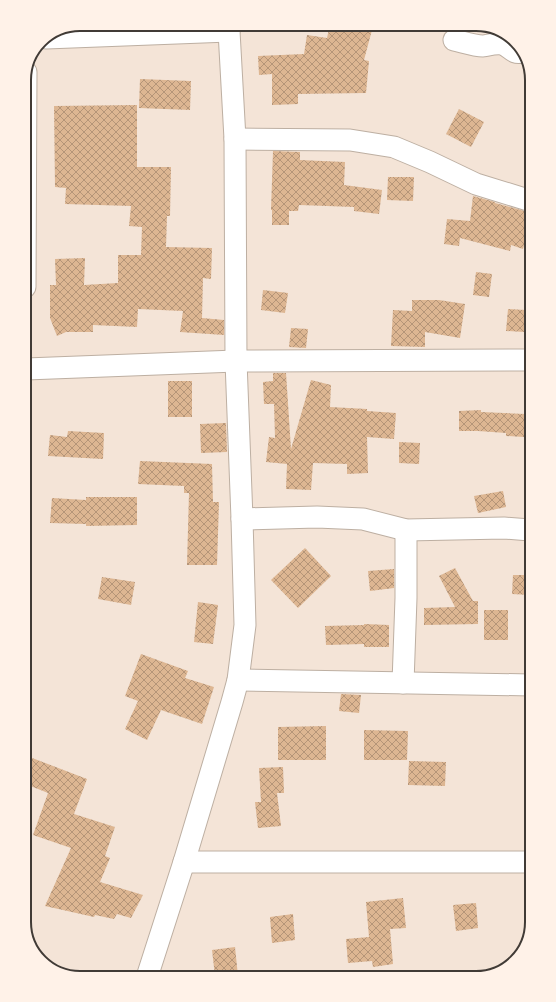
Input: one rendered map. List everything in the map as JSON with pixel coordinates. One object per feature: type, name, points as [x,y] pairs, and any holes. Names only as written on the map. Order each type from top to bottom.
[{"type":"street","points":[[56,37],[174,31]]},
{"type":"street","points":[[149,971],[184,862],[232,702],[238,680],[245,626],[236,361],[235,139],[229,31]]},
{"type":"street","points":[[454,40],[482,46],[497,43],[504,45],[516,53]]},
{"type":"street","points":[[235,139],[350,140],[394,147],[418,156],[476,184],[525,199]]},
{"type":"street","points":[[31,369],[236,361],[525,360]]},
{"type":"street","points":[[242,519],[317,517],[363,519],[406,530],[504,528],[525,530]]},
{"type":"street","points":[[403,683],[406,598],[406,530]]},
{"type":"street","points":[[238,680],[525,685]]},
{"type":"street","points":[[184,862],[525,862]]},
{"type":"building","points":[[328,31],[372,31],[364,60],[369,61],[366,93],[298,94],[298,104],[272,105],[272,74],[259,75],[258,56],[304,54],[307,35],[327,38]]},
{"type":"building","points":[[140,79],[191,81],[190,110],[139,108]]},
{"type":"building","points":[[137,105],[137,167],[171,167],[170,216],[167,216],[166,247],[212,248],[211,279],[203,278],[202,318],[224,320],[224,335],[180,332],[183,311],[138,309],[137,327],[93,325],[93,332],[66,332],[57,336],[50,318],[50,285],[56,285],[55,259],[85,258],[84,285],[118,283],[118,255],[141,255],[142,227],[129,226],[131,206],[65,204],[66,188],[55,187],[54,106]]},
{"type":"building","points":[[459,109],[484,122],[471,147],[446,134]]},
{"type":"building","points":[[273,151],[300,152],[300,160],[345,162],[344,185],[382,190],[379,214],[354,211],[354,207],[299,205],[298,211],[289,211],[289,225],[272,225],[271,210]]},
{"type":"building","points":[[388,177],[414,177],[413,201],[387,200]]},
{"type":"building","points":[[473,196],[525,211],[525,242],[523,249],[511,245],[510,251],[460,238],[459,246],[444,244],[447,219],[470,221]]},
{"type":"building","points":[[476,272],[492,274],[489,297],[473,295]]},
{"type":"building","points":[[263,290],[288,293],[285,313],[261,310]]},
{"type":"building","points":[[412,300],[439,300],[465,304],[460,338],[425,332],[425,347],[391,346],[393,310],[412,311]]},
{"type":"building","points":[[508,309],[525,310],[524,332],[506,331]]},
{"type":"building","points":[[291,328],[308,329],[306,348],[289,347]]},
{"type":"building","points":[[273,373],[286,373],[291,449],[311,380],[331,385],[330,407],[367,409],[367,411],[396,413],[394,439],[367,437],[368,473],[347,474],[347,464],[313,463],[311,490],[286,489],[287,464],[266,462],[269,437],[275,438],[274,404],[264,404],[263,382],[273,381]]},
{"type":"building","points":[[168,381],[192,381],[192,417],[168,417]]},
{"type":"building","points":[[481,410],[481,412],[525,414],[524,437],[506,436],[506,433],[459,431],[459,411]]},
{"type":"building","points":[[226,423],[227,452],[201,453],[200,424]]},
{"type":"building","points":[[68,431],[104,433],[103,459],[48,456],[50,435],[67,437]]},
{"type":"building","points":[[399,442],[420,443],[419,464],[399,463]]},
{"type":"building","points":[[140,461],[212,464],[213,502],[219,502],[217,565],[187,565],[189,493],[184,493],[184,486],[138,484]]},
{"type":"building","points":[[503,491],[506,507],[478,513],[474,496]]},
{"type":"building","points":[[86,497],[137,497],[137,525],[86,526],[86,524],[50,523],[52,498],[86,500]]},
{"type":"building","points":[[305,548],[331,576],[298,608],[271,580]]},
{"type":"building","points":[[455,568],[473,601],[478,601],[478,624],[424,625],[424,608],[455,607],[439,576]]},
{"type":"building","points":[[394,569],[394,588],[370,591],[368,571]]},
{"type":"building","points":[[513,575],[525,575],[525,595],[512,594]]},
{"type":"building","points":[[102,577],[135,582],[131,605],[98,599]]},
{"type":"building","points":[[198,602],[218,605],[213,644],[194,642]]},
{"type":"building","points":[[484,610],[508,610],[508,640],[484,640]]},
{"type":"building","points":[[364,624],[389,625],[389,647],[364,647],[364,644],[326,645],[325,626]]},
{"type":"building","points":[[141,654],[188,671],[185,678],[214,687],[202,724],[161,710],[147,740],[125,729],[138,701],[125,696]]},
{"type":"building","points":[[341,694],[361,695],[359,713],[339,711]]},
{"type":"building","points":[[326,726],[326,760],[278,760],[278,727]]},
{"type":"building","points":[[364,730],[408,731],[407,760],[364,760]]},
{"type":"building","points":[[31,758],[87,779],[74,814],[115,827],[105,856],[110,858],[100,882],[143,895],[131,918],[117,914],[114,919],[95,915],[94,917],[45,906],[71,848],[33,835],[48,793],[31,786]]},
{"type":"building","points":[[409,761],[446,762],[445,786],[408,785]]},
{"type":"building","points":[[283,767],[284,793],[277,793],[281,826],[258,828],[255,802],[261,802],[259,768]]},
{"type":"building","points":[[403,898],[406,928],[390,929],[393,964],[373,967],[372,961],[348,963],[346,939],[369,937],[366,902]]},
{"type":"building","points":[[476,903],[478,928],[456,931],[453,905]]},
{"type":"building","points":[[293,914],[295,940],[272,943],[270,917]]},
{"type":"building","points":[[235,947],[237,971],[214,971],[212,950]]}]
